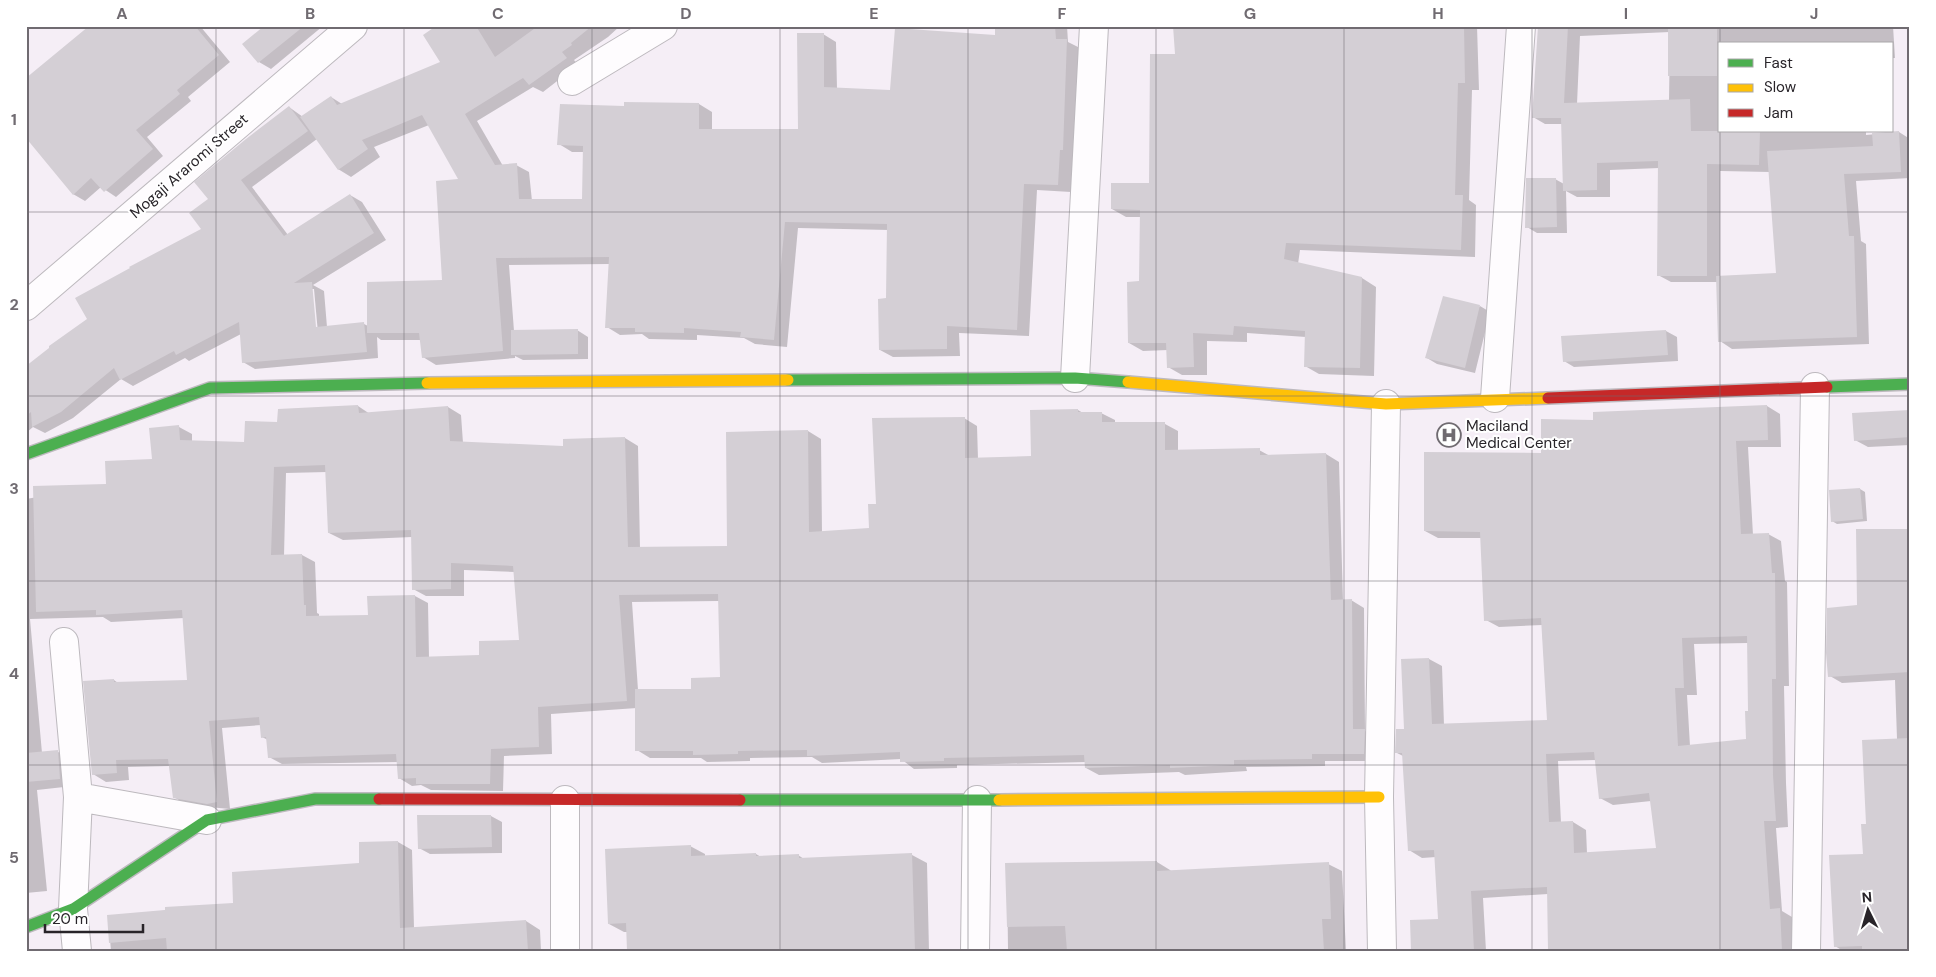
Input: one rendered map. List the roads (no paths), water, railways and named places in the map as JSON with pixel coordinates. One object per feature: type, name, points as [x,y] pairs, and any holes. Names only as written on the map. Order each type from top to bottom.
[{"type":"street","name":"Mogaji Araromi Street","points":[[26,306],[352,26]]},
{"type":"street","points":[[572,81],[663,26]]},
{"type":"street","points":[[1075,378],[1094,26]]},
{"type":"street","points":[[1495,398],[1522,26]]},
{"type":"street","points":[[26,454],[210,388],[538,381],[1075,378],[1386,404],[1495,398],[1910,384]]},
{"type":"street","points":[[1806,951],[1815,387]]},
{"type":"street","points":[[1382,951],[1379,797],[1386,404]]},
{"type":"street","points":[[64,642],[78,797],[73,909],[77,951]]},
{"type":"street","points":[[78,797],[207,820],[314,799],[977,800],[1379,797]]},
{"type":"street","points":[[565,800],[565,951]]},
{"type":"street","points":[[976,951],[977,800]]},
{"type":"street","points":[[26,927],[73,909],[207,820]]},
{"type":"place","name":"Maciland Medical Center","points":[[1449,435]]}]
